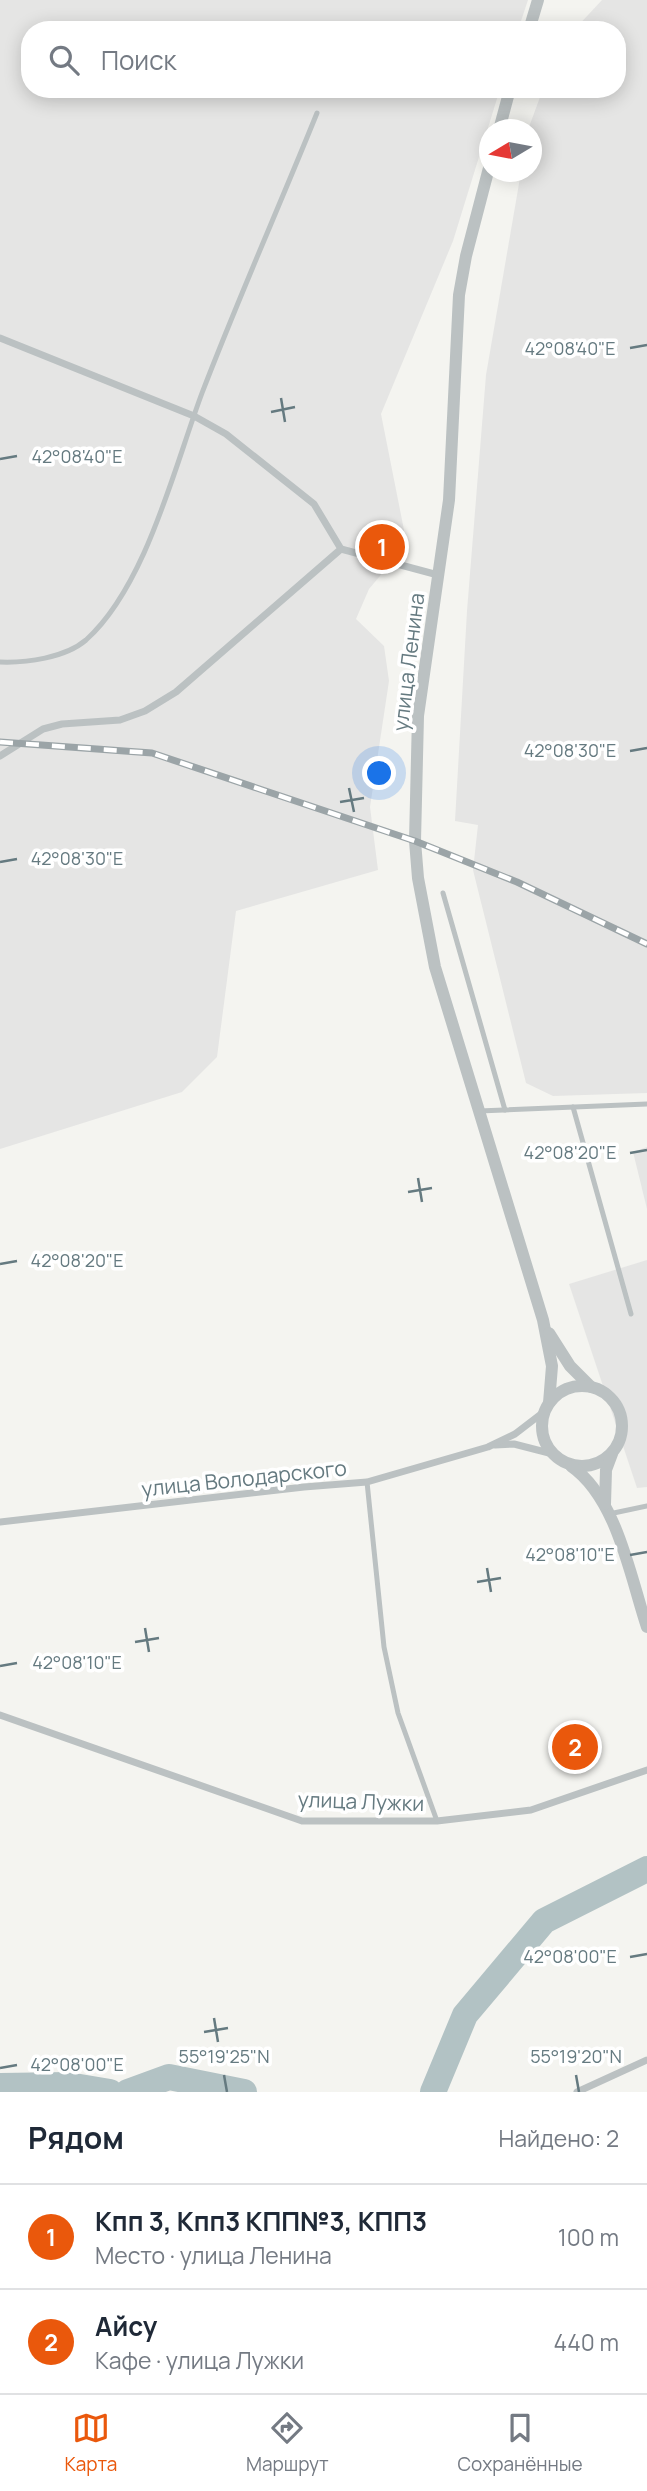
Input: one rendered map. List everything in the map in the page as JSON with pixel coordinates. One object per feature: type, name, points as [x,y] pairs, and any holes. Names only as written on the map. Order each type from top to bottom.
[{"type":"street","points":[[532,21],[538,0]]},
{"type":"street","points":[[502,119],[508,98]]},
{"type":"street","name":"улица Ленина","points":[[484,182],[459,295],[452,466],[418,716],[415,827],[418,878],[435,967],[543,1320]]},
{"type":"street","points":[[0,338],[194,416],[226,434],[314,504],[341,549],[438,575]]},
{"type":"street","points":[[0,756],[43,729],[120,720],[145,710],[176,692],[341,549]]},
{"type":"street","points":[[543,1320],[569,1366],[592,1387],[604,1392],[620,1413],[622,1426],[606,1469],[607,1509]]},
{"type":"street","points":[[543,1320],[551,1366],[543,1433],[553,1454]]},
{"type":"street","points":[[488,1447],[515,1434],[568,1389],[592,1387]]},
{"type":"street","points":[[488,1447],[514,1444],[553,1454],[581,1473],[607,1509],[647,1627]]},
{"type":"street","name":"улица Володарского","points":[[0,1522],[367,1482],[488,1447]]},
{"type":"street","points":[[566,1463],[592,1465],[614,1450]]},
{"type":"street","name":"улица Лужки","points":[[0,1715],[302,1821],[437,1821],[531,1810],[647,1770]]},
{"type":"street","points":[[577,2092],[647,2060]]},
{"type":"lane","points":[[0,662],[47,657],[83,642],[101,624],[123,594],[144,551],[194,416],[317,113]]},
{"type":"lane","points":[[443,893],[505,1110]]},
{"type":"lane","points":[[479,1111],[647,1104]]},
{"type":"lane","points":[[573,1107],[631,1314]]},
{"type":"lane","points":[[367,1482],[384,1647],[395,1700],[437,1821]]},
{"type":"lane","points":[[607,1509],[647,1506]]},
{"type":"shaded area","points":[[0,0],[528,0],[521,21],[21,21],[21,98],[497,98],[491,119],[479,119],[479,157],[453,241],[381,414],[404,530],[380,576],[369,589],[356,619],[384,646],[389,681],[370,807],[378,870],[236,911],[217,1057],[182,1092],[0,1149]]},
{"type":"shaded area","points":[[602,0],[647,0],[647,1093],[553,1096],[526,1083],[473,870],[478,825],[455,821],[467,611],[486,375],[519,182],[542,182],[542,119],[532,119],[540,98],[626,98],[626,21],[582,21]]},
{"type":"shaded area","points":[[647,1147],[647,1209],[633,1152]]},
{"type":"shaded area","points":[[647,1260],[647,1487],[637,1488],[569,1284]]},
{"type":"waterway","points":[[433,2092],[465,2015],[544,1921],[647,1869]]},
{"type":"waterway","points":[[128,2092],[169,2077],[244,2092]]},
{"type":"waterway","points":[[0,2086],[68,2085],[110,2092]]},
{"type":"railway","points":[[0,742],[152,753],[415,841],[517,882],[647,944]]},
{"type":"place","name":"Кпп 3, Кпп3 КПП№3, КПП3","points":[[382,547]]},
{"type":"place","name":"Айсу","points":[[575,1747]]}]
